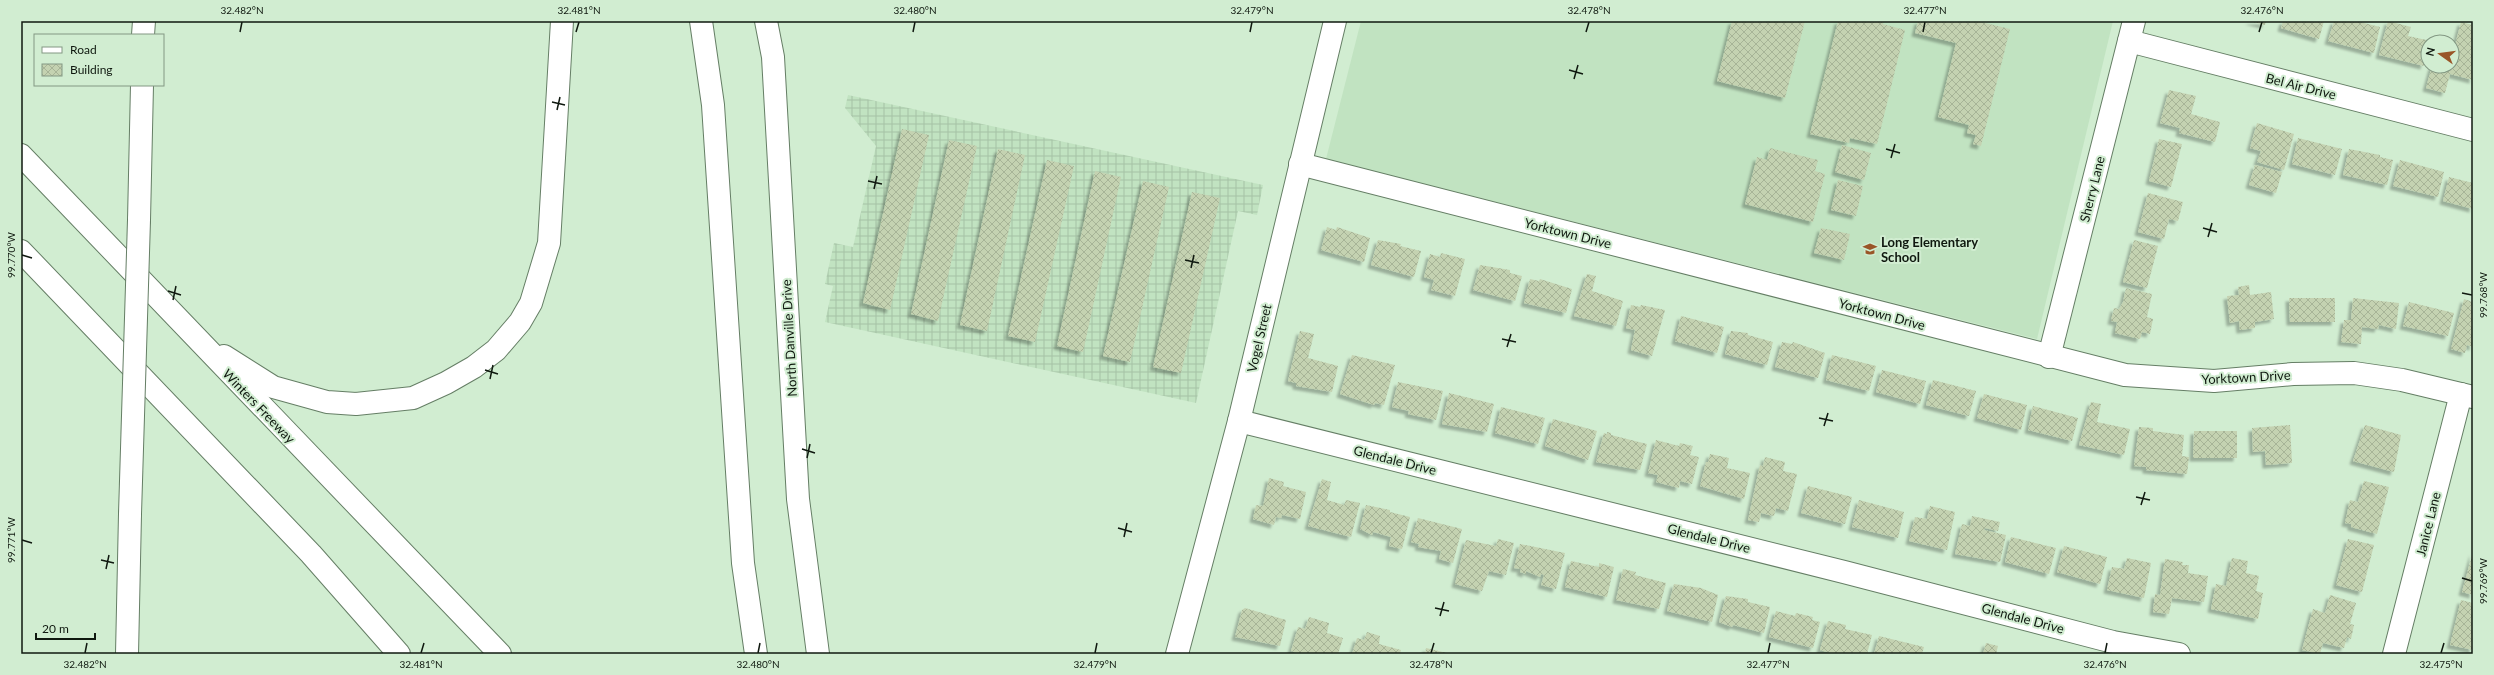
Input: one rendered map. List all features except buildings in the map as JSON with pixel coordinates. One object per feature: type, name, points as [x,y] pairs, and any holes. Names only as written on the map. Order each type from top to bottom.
[{"type":"main road","points":[[143,34],[144,21]]},
{"type":"main road","points":[[189,333],[273,387],[327,402],[356,404],[413,398],[446,384],[474,367],[496,350],[520,322],[531,303],[549,243],[562,21]]},
{"type":"main road","points":[[701,21],[714,105],[743,563],[756,654]]},
{"type":"main road","name":"North Danville Drive","points":[[766,21],[772,57],[798,499],[818,654]]},
{"type":"main road","name":"Vogel Street","points":[[1177,654],[1239,421],[1335,21]]},
{"type":"main road","name":"Bel Air Drive","points":[[2132,31],[2473,130]]},
{"type":"main road","name":"Sherry Lane","points":[[2049,357],[2132,31]]},
{"type":"main road","points":[[127,654],[142,86]]},
{"type":"main road","name":"Winters Freeway","points":[[21,155],[189,333],[500,654]]},
{"type":"main road","name":"Yorktown Drive","points":[[1300,164],[2049,357],[2125,375],[2214,381],[2293,374],[2354,373],[2402,380],[2467,395]]},
{"type":"main road","points":[[21,251],[311,554],[399,654]]},
{"type":"main road","name":"Janice Lane","points":[[2394,654],[2467,395]]},
{"type":"main road","name":"Glendale Drive","points":[[1239,421],[1836,570],[2113,642],[2179,654]]},
{"type":"main road","points":[[311,554],[380,654]]},
{"type":"shaded area","name":"Long Elementary School","points":[[1361,21],[2113,21],[2037,339],[1326,159]]},
{"type":"shaded area","points":[[848,95],[1263,185],[1257,215],[1238,211],[1196,403],[825,322],[833,286],[825,284],[834,243],[853,247],[876,146],[845,108]]},
{"type":"place","name":"Long Elementary School","points":[[1870,249]]}]
